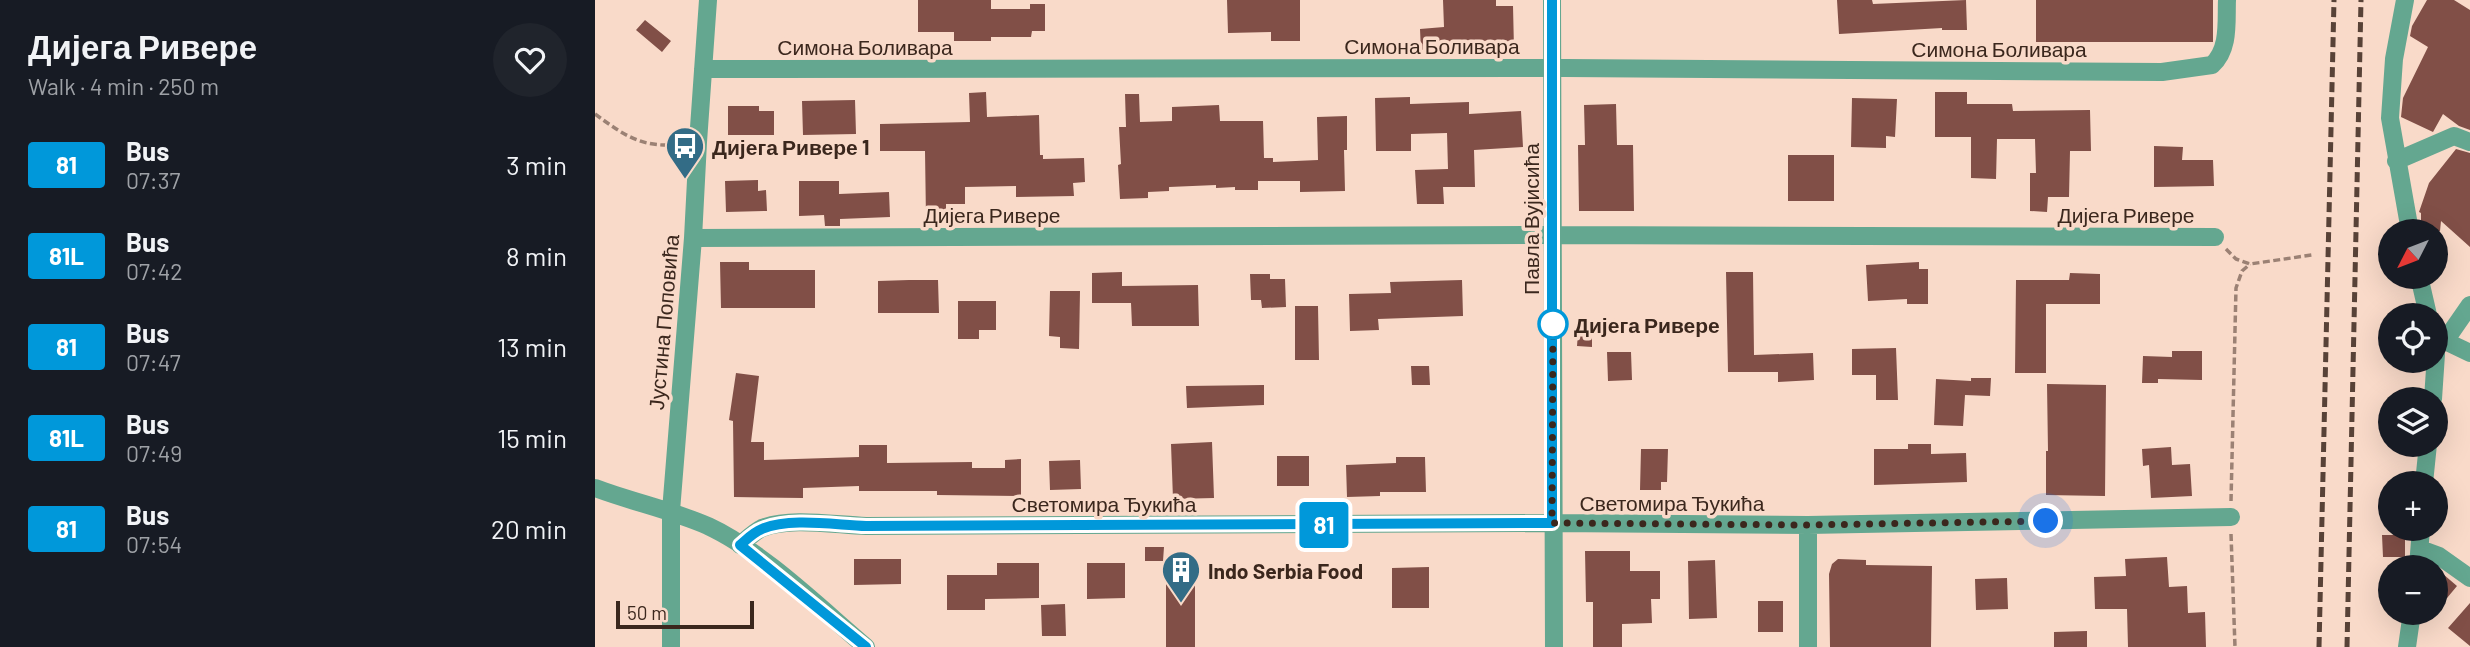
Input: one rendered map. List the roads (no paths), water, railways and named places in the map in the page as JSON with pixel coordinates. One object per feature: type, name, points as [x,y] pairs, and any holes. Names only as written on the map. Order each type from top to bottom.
[{"type":"street","points":[[690,0],[708,1]]},
{"type":"street","name":"Павла Вујисића","points":[[1552,0],[1554,647]]},
{"type":"street","name":"Симона Боливара","points":[[703,69],[1553,68],[2162,72],[2212,65],[2218,59],[2225,41],[2227,0]]},
{"type":"street","points":[[2405,0],[2394,59],[2390,118],[2408,219]]},
{"type":"street","name":"Јустина Поповића","points":[[671,647],[671,511],[693,238],[708,1]]},
{"type":"street","points":[[2396,161],[2454,136],[2470,142]]},
{"type":"street","name":"Дијега Ривере","points":[[693,238],[1553,234],[2215,237]]},
{"type":"street","points":[[2448,333],[2470,305]]},
{"type":"street","points":[[2448,347],[2470,353]]},
{"type":"street","points":[[595,488],[671,511],[709,527],[740,545],[866,647]]},
{"type":"street","name":"Светомира Ђукића","points":[[740,545],[759,530],[773,525],[794,523],[866,526],[1552,523],[1808,525],[2231,517]]},
{"type":"street","points":[[1808,525],[1808,647]]},
{"type":"street","points":[[2448,562],[2470,578]]},
{"type":"street","points":[[2407,647],[2410,625]]},
{"type":"railway","points":[[2319,647],[2334,0]]},
{"type":"railway","points":[[2347,647],[2361,0]]},
{"type":"place","name":"Дијега Ривере 1","points":[[685,180]]},
{"type":"place","name":"Дијега Ривере","points":[[1553,324]]},
{"type":"place","name":"Indo Serbia Food","points":[[1181,604]]}]
